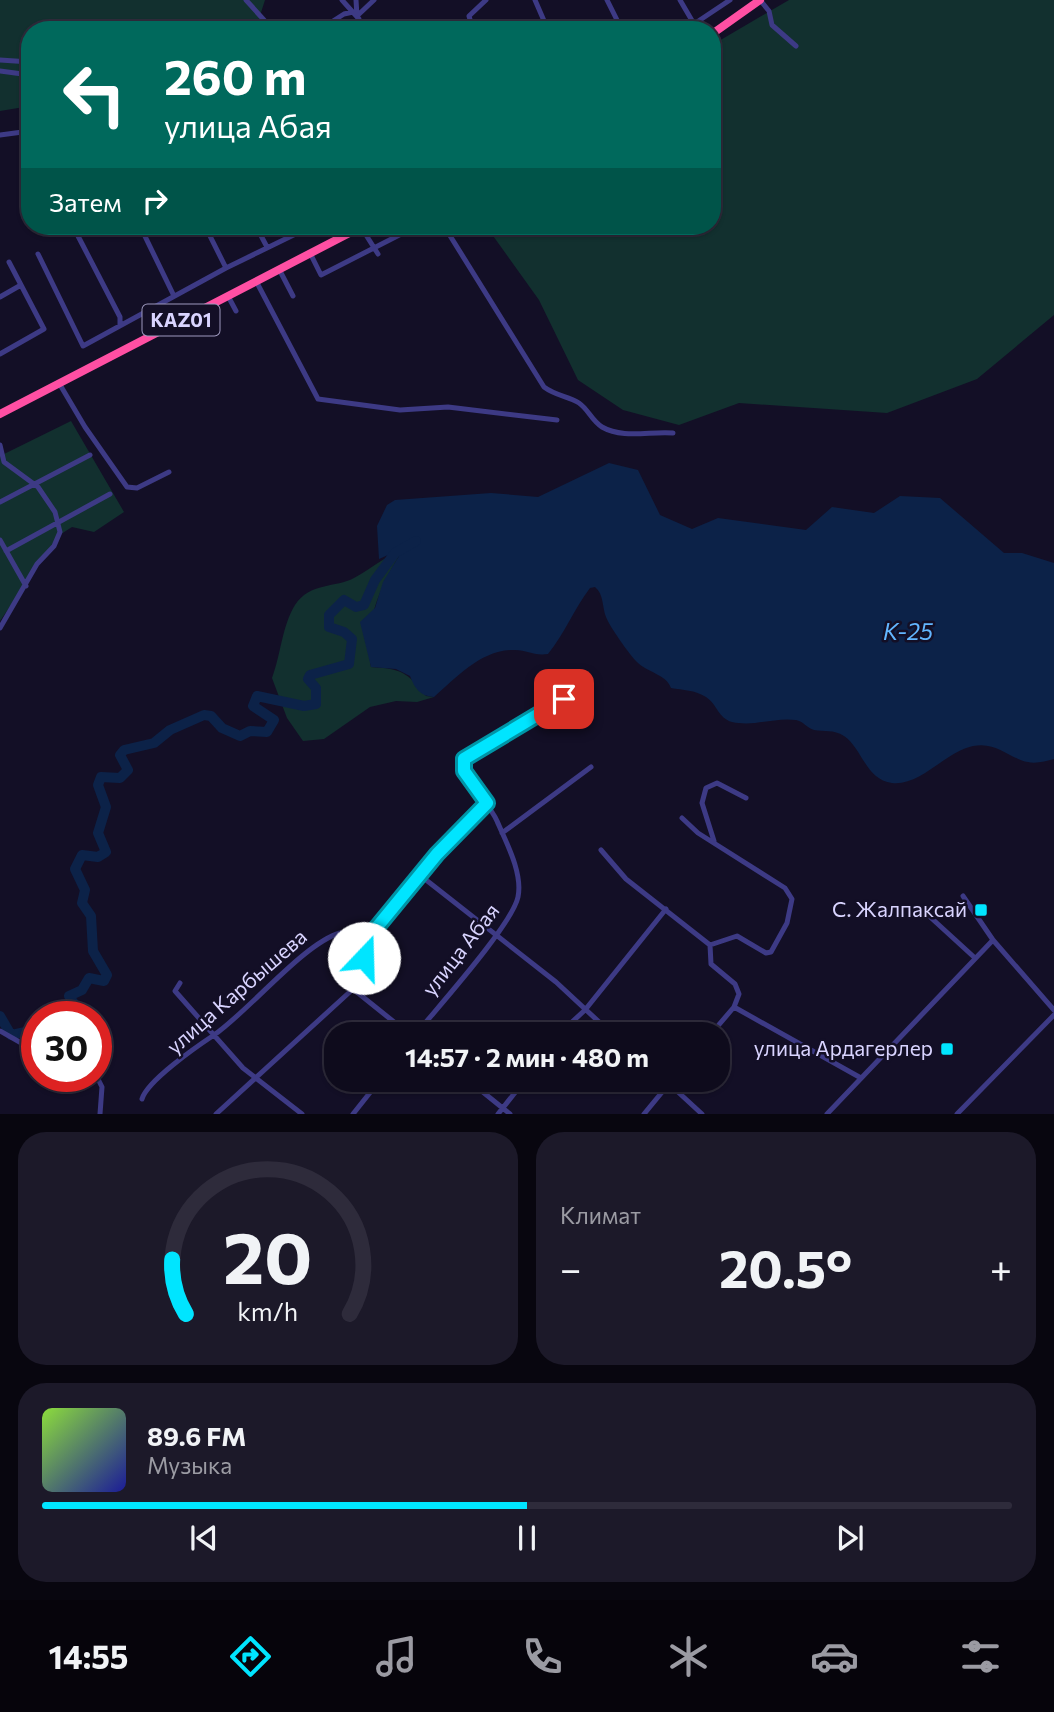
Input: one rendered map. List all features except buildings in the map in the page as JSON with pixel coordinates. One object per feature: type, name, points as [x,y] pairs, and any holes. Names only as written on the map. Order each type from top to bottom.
[{"type":"highway","points":[[721,28],[759,1]]},
{"type":"highway","name":"KАZ01","points":[[0,414],[345,235]]},
{"type":"street","points":[[246,0],[265,21]]},
{"type":"street","points":[[342,0],[359,21]]},
{"type":"street","points":[[355,14],[356,0]]},
{"type":"street","points":[[361,10],[365,0]]},
{"type":"street","points":[[333,21],[344,14],[355,14],[374,0]]},
{"type":"street","points":[[470,21],[469,16],[486,0]]},
{"type":"street","points":[[535,0],[544,21]]},
{"type":"street","points":[[607,0],[618,21]]},
{"type":"street","points":[[680,0],[692,21]]},
{"type":"street","points":[[698,21],[730,0]]},
{"type":"street","points":[[759,1],[769,11],[772,25],[796,46]]},
{"type":"street","points":[[0,60],[21,61]]},
{"type":"street","points":[[0,71],[21,74]]},
{"type":"street","points":[[0,135],[21,132]]},
{"type":"street","points":[[80,235],[120,317],[120,326]]},
{"type":"street","points":[[144,235],[174,296]]},
{"type":"street","points":[[210,235],[226,268]]},
{"type":"street","points":[[261,235],[267,247]]},
{"type":"street","points":[[38,254],[83,346],[290,235]]},
{"type":"street","points":[[367,235],[377,251]]},
{"type":"street","points":[[310,253],[321,275],[377,251],[402,235]]},
{"type":"street","points":[[450,235],[544,387],[558,397],[577,402],[600,426],[609,430],[632,434],[673,433]]},
{"type":"street","points":[[0,354],[44,330],[9,262]]},
{"type":"street","points":[[279,269],[293,296]]},
{"type":"street","points":[[256,281],[318,400],[400,410],[448,407],[557,420]]},
{"type":"street","points":[[0,297],[22,285]]},
{"type":"street","points":[[228,296],[236,311]]},
{"type":"street","points":[[60,383],[85,427],[127,487],[137,488],[169,472]]},
{"type":"street","points":[[0,445],[7,465],[34,483],[59,521],[57,542],[37,564],[0,628]]},
{"type":"street","points":[[0,502],[90,455]]},
{"type":"street","points":[[6,551],[110,494]]},
{"type":"street","points":[[0,540],[26,586]]},
{"type":"street","name":"улица Абая","points":[[426,1022],[496,934],[519,895],[514,865],[502,832],[487,803],[464,771],[464,759],[564,699]]},
{"type":"street","points":[[502,832],[591,767]]},
{"type":"street","points":[[714,841],[702,803],[706,788],[717,783],[746,798]]},
{"type":"street","points":[[216,1114],[353,989],[363,969],[363,944],[487,803]]},
{"type":"street","points":[[682,818],[698,833],[785,888],[792,899],[786,923],[771,952],[766,953],[737,936],[710,945]]},
{"type":"street","points":[[601,850],[626,879],[710,945],[711,964],[737,988],[738,999],[721,1022]]},
{"type":"street","points":[[421,876],[556,982],[598,1022]]},
{"type":"street","points":[[962,896],[993,940],[1054,1010]]},
{"type":"street","points":[[572,1022],[585,1010],[666,909]]},
{"type":"street","points":[[928,915],[975,958]]},
{"type":"street","name":"улица Карбышева","points":[[142,1099],[153,1082],[213,1036],[324,939],[340,933],[354,937],[363,944]]},
{"type":"street","points":[[827,1114],[993,940]]},
{"type":"street","points":[[180,983],[175,991],[213,1036],[254,1077],[302,1114]]},
{"type":"street","points":[[353,989],[394,1022]]},
{"type":"street","points":[[734,1007],[861,1078]]},
{"type":"street","points":[[957,1114],[1054,1015]]},
{"type":"street","points":[[0,1034],[21,1044]]},
{"type":"street","points":[[100,1114],[102,1092]]},
{"type":"street","points":[[353,1114],[370,1092]]},
{"type":"street","points":[[484,1092],[510,1114]]},
{"type":"street","points":[[498,1114],[515,1092]]},
{"type":"street","points":[[644,1114],[661,1092]]},
{"type":"street","points":[[680,1092],[702,1114]]},
{"type":"green space","points":[[0,0],[265,0],[258,21],[21,21],[21,108],[0,111]]},
{"type":"green space","points":[[789,0],[1054,0],[1054,315],[977,379],[887,413],[739,403],[679,425],[623,410],[578,380],[539,300],[492,235],[721,235],[721,40]]},
{"type":"green space","points":[[71,421],[124,512],[94,532],[72,527],[58,536],[0,621],[0,456]]},
{"type":"green space","points":[[405,546],[376,604],[369,635],[371,667],[403,673],[426,696],[434,697],[417,702],[396,701],[370,707],[324,739],[303,741],[287,718],[272,678],[284,631],[295,605],[308,592],[354,578]]},
{"type":"water","name":"К-25","points":[[609,463],[638,470],[660,515],[692,529],[718,518],[806,530],[832,507],[874,513],[900,496],[940,498],[1004,553],[1022,553],[1054,563],[1054,759],[1031,763],[996,748],[973,746],[903,783],[883,781],[870,770],[850,741],[840,734],[814,730],[796,720],[732,722],[706,697],[671,688],[669,683],[637,662],[625,647],[608,621],[595,587],[590,588],[584,596],[548,654],[515,650],[492,654],[461,673],[434,697],[422,693],[410,676],[396,669],[371,667],[360,622],[375,608],[383,582],[404,548],[379,559],[377,526],[387,505],[395,500],[491,493],[538,497]]},
{"type":"waterway","points":[[72,1001],[69,996],[82,990],[89,978],[104,981],[107,975],[93,951],[91,916],[82,903],[85,890],[75,869],[82,855],[98,857],[106,852],[98,833],[106,807],[98,785],[101,777],[120,778],[128,770],[120,755],[124,750],[154,743],[170,730],[204,715],[211,716],[222,728],[240,736],[250,731],[267,732],[274,720],[253,706],[257,696],[304,706],[316,704],[316,688],[308,679],[310,675],[349,664],[352,639],[344,632],[329,627],[329,615],[344,600],[356,607],[364,605],[375,580],[395,553],[416,541]]},
{"type":"waterway","points":[[0,1016],[11,1035],[21,1033]]},
{"type":"place","name":"С. Жалпаксай","points":[[981,910]]},
{"type":"place","name":"улица Ардагерлер","points":[[947,1049]]},
{"type":"route","points":[[364,958],[363,944],[437,854],[487,803],[464,771],[464,759],[564,699]]}]
